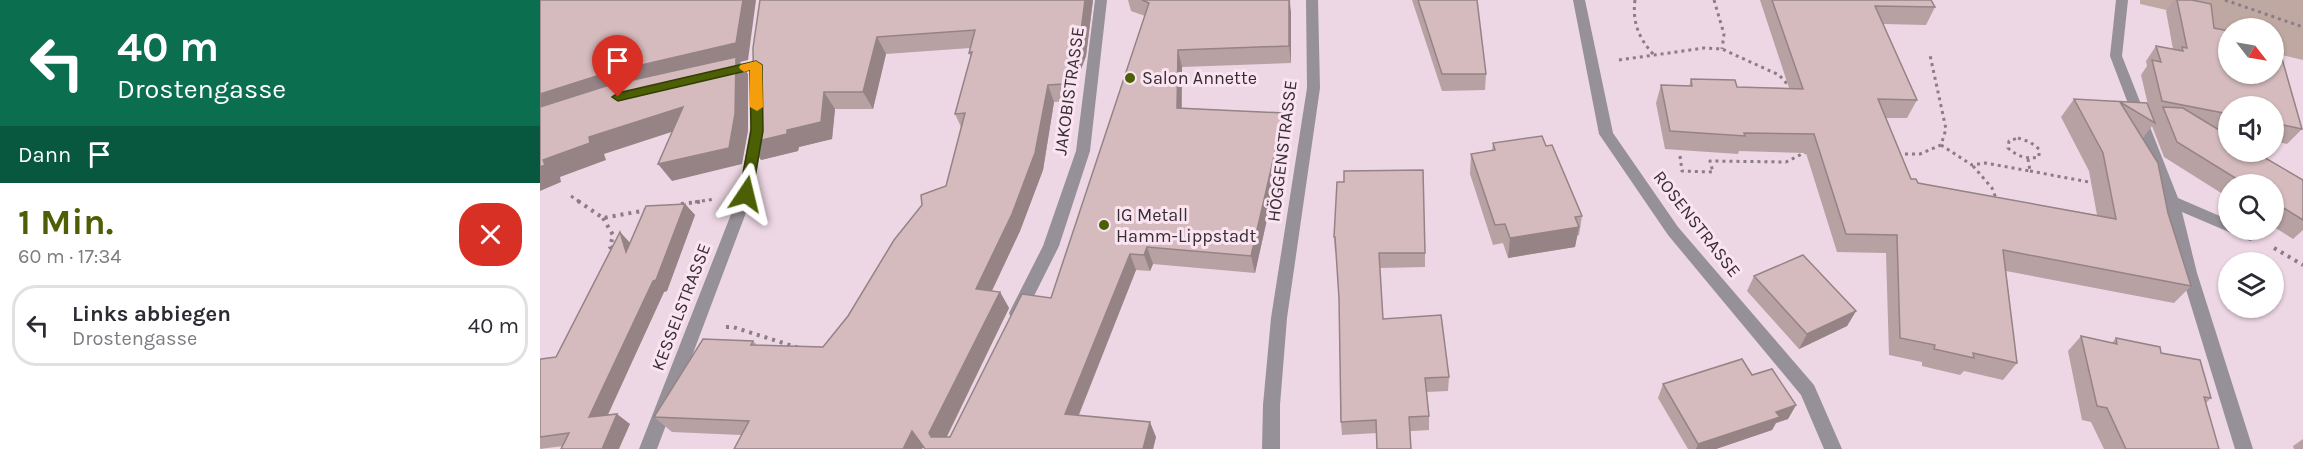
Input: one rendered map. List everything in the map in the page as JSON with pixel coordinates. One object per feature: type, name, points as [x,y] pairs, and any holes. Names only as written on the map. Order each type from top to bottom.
[{"type":"street","name":"JAKOBISTRASSE","points":[[1009,329],[1051,246],[1083,151],[1101,0]]},
{"type":"street","name":"HÖGGENSTRASSE","points":[[1271,449],[1270,401],[1283,285],[1312,98],[1312,0]]},
{"type":"street","name":"ROSENSTRASSE","points":[[1579,0],[1606,134],[1672,231],[1808,390],[1833,449]]},
{"type":"street","points":[[2122,0],[2116,56],[2172,201],[2189,273],[2244,449]]},
{"type":"street","points":[[711,76],[757,65]]},
{"type":"street","name":"KESSELSTRASSE","points":[[648,449],[746,194],[757,131],[757,109]]},
{"type":"street","points":[[2172,201],[2218,221]]},
{"type":"path","points":[[1635,0],[1634,25],[1642,44],[1654,55]]},
{"type":"path","points":[[1714,0],[1724,34],[1722,49]]},
{"type":"path","points":[[2225,0],[2303,27]]},
{"type":"path","points":[[1591,61],[1611,61],[1704,48],[1722,49],[1779,75],[1788,84],[1791,94]]},
{"type":"path","points":[[1888,154],[1920,154],[1941,145],[1946,129],[1930,55]]},
{"type":"path","points":[[2018,138],[2025,139],[2039,150],[2039,157],[2028,159],[2016,156],[2008,148],[2009,141],[2018,138]]},
{"type":"path","points":[[1941,145],[1972,165],[1992,188],[1999,210]]},
{"type":"path","points":[[1680,156],[1682,171],[1713,172],[1710,161],[1785,162],[1812,150]]},
{"type":"path","points":[[1900,154],[1904,165]]},
{"type":"path","points":[[2028,159],[2030,171]]},
{"type":"path","points":[[1972,165],[1985,163],[2100,184]]},
{"type":"path","points":[[677,205],[746,194]]},
{"type":"path","points":[[571,196],[603,218],[613,235],[610,247],[618,252]]},
{"type":"path","points":[[603,218],[656,208]]},
{"type":"path","points":[[694,329],[733,327],[810,351]]},
{"type":"shaded area","points":[[2140,0],[2303,0],[2303,60],[2284,55],[2284,18],[2218,18],[2218,32],[2202,18],[2140,4]]},
{"type":"building","points":[[540,0],[743,0],[736,43],[603,74],[540,94]]},
{"type":"building","points":[[760,0],[1085,0],[1080,39],[1063,84],[1048,85],[1035,153],[1012,214],[976,289],[1000,292],[929,433],[931,437],[950,437],[1022,294],[1051,298],[1149,3],[1142,0],[1289,0],[1289,46],[1178,50],[1177,108],[1284,113],[1251,256],[1147,247],[1144,255],[1130,254],[1065,414],[1150,422],[1143,449],[925,449],[912,431],[903,449],[734,449],[749,421],[654,417],[703,339],[753,341],[751,345],[823,347],[848,316],[894,240],[922,205],[921,195],[946,186],[965,113],[955,114],[972,52],[969,53],[975,30],[877,37],[863,92],[824,92],[821,122],[787,130],[787,134],[749,143],[754,114],[753,48]]},
{"type":"building","points":[[1418,0],[1477,0],[1486,74],[1442,74]]},
{"type":"building","points":[[1772,0],[1931,0],[1935,7],[1875,6],[1917,100],[1878,99],[1911,179],[1916,179],[1918,183],[2116,219],[2103,153],[2074,99],[2147,103],[2155,123],[2120,102],[2158,163],[2168,213],[2191,286],[2003,250],[2017,363],[1973,353],[1974,358],[1934,349],[1935,345],[1900,338],[1897,235],[1846,234],[1814,134],[1744,133],[1745,136],[1670,131],[1661,85],[1692,86],[1691,79],[1735,80],[1737,87],[1803,89]]},
{"type":"building","points":[[2177,0],[2211,4],[2214,28],[2218,29],[2218,84],[2284,84],[2284,66],[2302,129],[2284,125],[2284,96],[2218,96],[2218,112],[2162,101],[2152,60],[2161,62],[2156,46],[2183,51],[2182,47],[2187,48]]},
{"type":"building","points":[[736,57],[735,114],[729,148],[658,164],[683,107],[589,137],[590,143],[543,160],[545,165],[540,167],[540,107],[606,86]]},
{"type":"building","points":[[2163,107],[2183,108],[2218,129],[2218,162],[2272,162],[2303,180],[2303,220],[2284,208],[2284,174],[2229,174],[2177,142]]},
{"type":"building","points":[[1542,136],[1546,146],[1552,145],[1582,216],[1575,217],[1579,227],[1510,238],[1505,224],[1495,225],[1471,154],[1495,150],[1493,143]]},
{"type":"building","points":[[1423,170],[1425,253],[1379,253],[1383,319],[1441,315],[1449,377],[1425,378],[1429,416],[1409,417],[1411,449],[1377,449],[1376,420],[1341,422],[1339,298],[1334,237],[1337,182],[1344,182],[1344,171]]},
{"type":"building","points":[[685,204],[656,280],[653,281],[589,417],[617,414],[602,449],[561,449],[569,433],[540,437],[540,360],[556,357],[620,232],[626,252],[646,206]]},
{"type":"building","points":[[1803,255],[1856,311],[1807,334],[1754,276]]},
{"type":"building","points":[[2081,336],[2117,344],[2116,338],[2160,347],[2161,353],[2200,360],[2211,398],[2204,397],[2219,449],[2126,449],[2107,408],[2097,406]]},
{"type":"building","points":[[1742,359],[1752,375],[1772,369],[1796,405],[1776,412],[1780,417],[1698,444],[1663,384]]},
{"type":"slow traffic","points":[[744,68],[756,65],[757,107]]},
{"type":"place","name":"Salon Annette","points":[[1130,78]]},
{"type":"place","name":"IG Metall Hamm-Lippstadt","points":[[1104,225]]},
{"type":"route","points":[[618,97],[756,65],[757,131],[746,194]]}]
